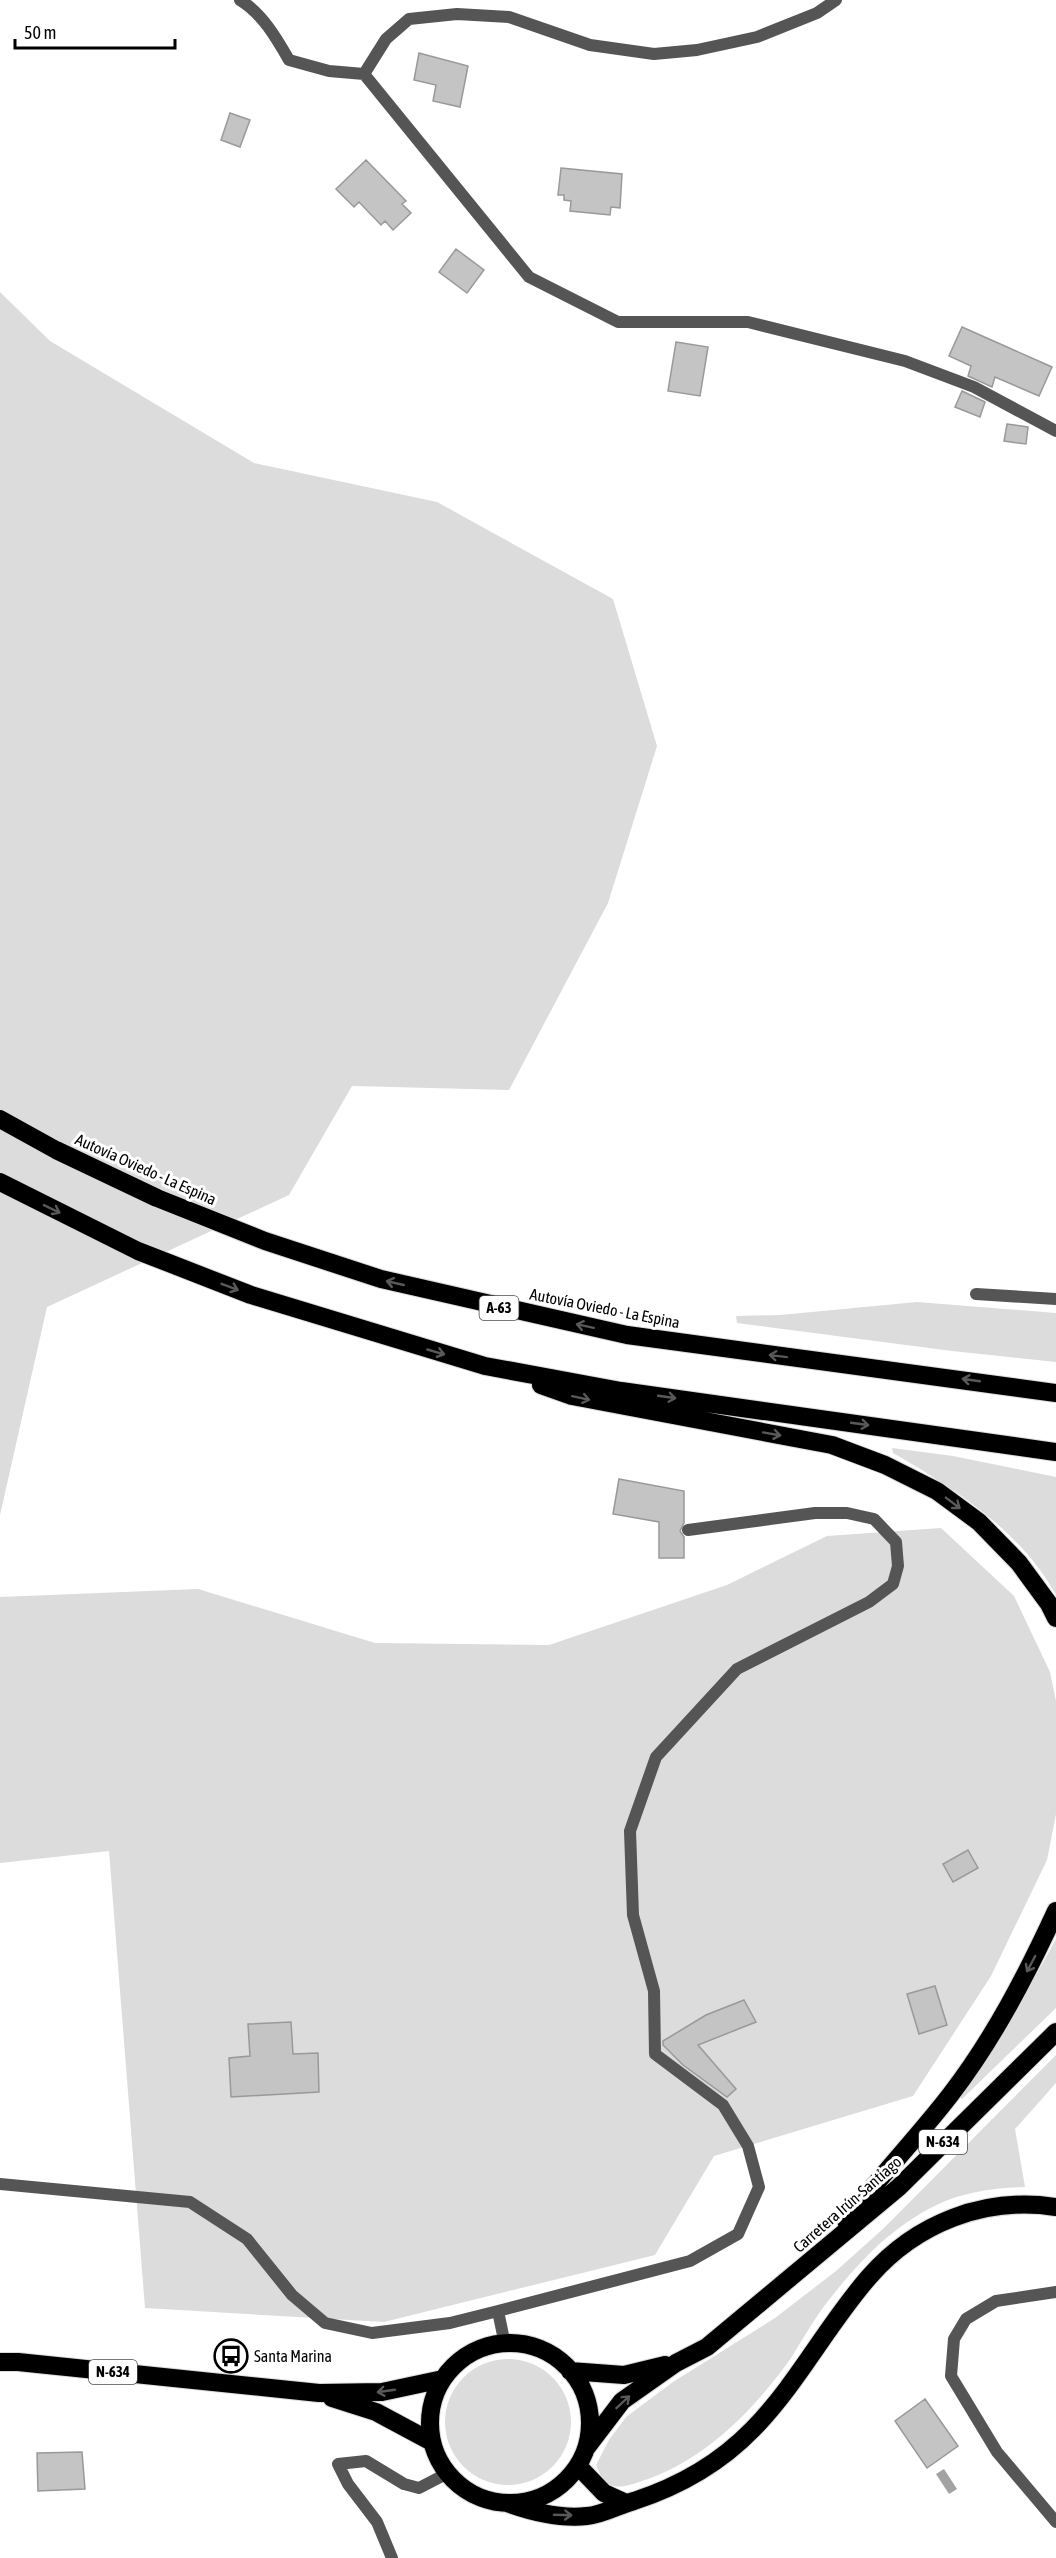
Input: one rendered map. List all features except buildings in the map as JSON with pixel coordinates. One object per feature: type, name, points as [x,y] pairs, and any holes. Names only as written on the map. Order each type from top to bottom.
[{"type":"highway","name":"Autovía Oviedo - La Espina","points":[[0,1119],[56,1150],[157,1198],[265,1241],[381,1279],[627,1335],[1056,1391]]},
{"type":"highway","points":[[0,1182],[138,1251],[251,1295],[485,1366],[572,1396],[832,1445],[885,1465],[937,1491],[979,1522],[1018,1563],[1049,1604],[1056,1618]]},
{"type":"highway","points":[[485,1366],[621,1391],[1056,1452]]},
{"type":"highway","points":[[826,2248],[869,2191],[952,2093],[982,2049],[1034,1958],[1056,1911]]},
{"type":"highway","name":"Carretera Irún-Santiago","points":[[587,2447],[622,2401],[676,2363],[707,2347],[899,2187],[1056,2032]]},
{"type":"highway","points":[[507,2503],[540,2514],[588,2516],[655,2494],[685,2480],[707,2467],[740,2441],[773,2406],[797,2377],[869,2276],[909,2241],[957,2215],[979,2208],[1030,2204],[1056,2207]]},
{"type":"highway","name":"N-634","points":[[504,2340],[548,2353],[558,2358],[570,2371],[584,2394],[590,2420],[587,2447],[578,2466],[561,2488],[537,2499],[507,2503],[479,2496],[459,2486],[446,2474],[436,2458],[432,2442],[431,2410],[443,2379],[450,2368],[470,2350],[504,2340]]},
{"type":"highway","name":"N-634","points":[[0,2362],[319,2393],[382,2392],[443,2379]]},
{"type":"highway","name":"Carretera Irún-Santiago","points":[[570,2371],[624,2374],[676,2363]]},
{"type":"highway","name":"N-634","points":[[319,2393],[376,2412],[432,2442]]},
{"type":"highway","points":[[578,2466],[604,2493],[626,2503]]},
{"type":"street","points":[[240,0],[248,4],[277,38],[289,60],[329,71],[364,74],[529,276],[618,322],[748,322],[905,361],[974,387],[1056,431]]},
{"type":"street","points":[[364,74],[386,39],[409,19],[457,14],[509,17],[590,45],[654,54],[697,50],[757,37],[817,13],[836,0]]},
{"type":"street","points":[[976,1294],[1056,1299]]},
{"type":"street","points":[[0,2184],[190,2202],[247,2239],[292,2295],[325,2324],[372,2333],[450,2323],[690,2261],[738,2234],[759,2187],[748,2146],[723,2106],[655,2054],[654,1991],[633,1915],[630,1831],[656,1758],[737,1669],[869,1602],[893,1584],[898,1566],[896,1542],[874,1519],[847,1513],[815,1513],[688,1530]]},
{"type":"street","points":[[1056,2292],[996,2301],[966,2319],[954,2339],[951,2376],[997,2452],[1056,2522]]},
{"type":"street","points":[[498,2310],[504,2340]]},
{"type":"street","points":[[392,2558],[377,2522],[348,2484],[338,2464],[366,2462],[404,2484],[419,2488],[446,2474]]},
{"type":"shaded area","points":[[0,292],[50,341],[254,463],[437,502],[613,599],[657,746],[608,903],[509,1090],[352,1086],[289,1195],[47,1307],[0,1515]]},
{"type":"shaded area","points":[[917,1302],[1056,1313],[1056,1362],[737,1323],[736,1316],[780,1315]]},
{"type":"shaded area","points":[[892,1448],[953,1456],[1056,1477],[1056,1595],[1024,1550],[1005,1531],[940,1481],[893,1453]]},
{"type":"shaded area","points":[[941,1528],[1014,1596],[1050,1672],[1056,1701],[1056,1814],[1047,1860],[991,1976],[913,2096],[714,2156],[655,2255],[384,2322],[145,2308],[109,1851],[0,1863],[0,1597],[198,1589],[375,1643],[549,1645],[727,1585],[827,1536]]},
{"type":"shaded area","points":[[1056,1939],[1056,2008],[962,2099],[959,2096],[1008,2026]]},
{"type":"shaded area","points":[[1056,2055],[1056,2083],[1015,2129],[1025,2187],[971,2193],[940,2203],[910,2220],[876,2247],[851,2273],[813,2322],[777,2377],[726,2432],[686,2461],[665,2472],[620,2487],[604,2480],[596,2465],[609,2440],[626,2417],[673,2382],[775,2318],[836,2271],[884,2228]]},
{"type":"shaded area","points":[[508,2359],[532,2364],[553,2377],[566,2398],[571,2422],[566,2446],[553,2467],[532,2480],[508,2485],[484,2480],[463,2467],[450,2446],[445,2422],[450,2398],[463,2377],[484,2364]]},
{"type":"shaded area","points":[[944,2469],[957,2489],[949,2494],[936,2474]]},
{"type":"place","name":"Santa Marina","points":[[231,2356]]}]
